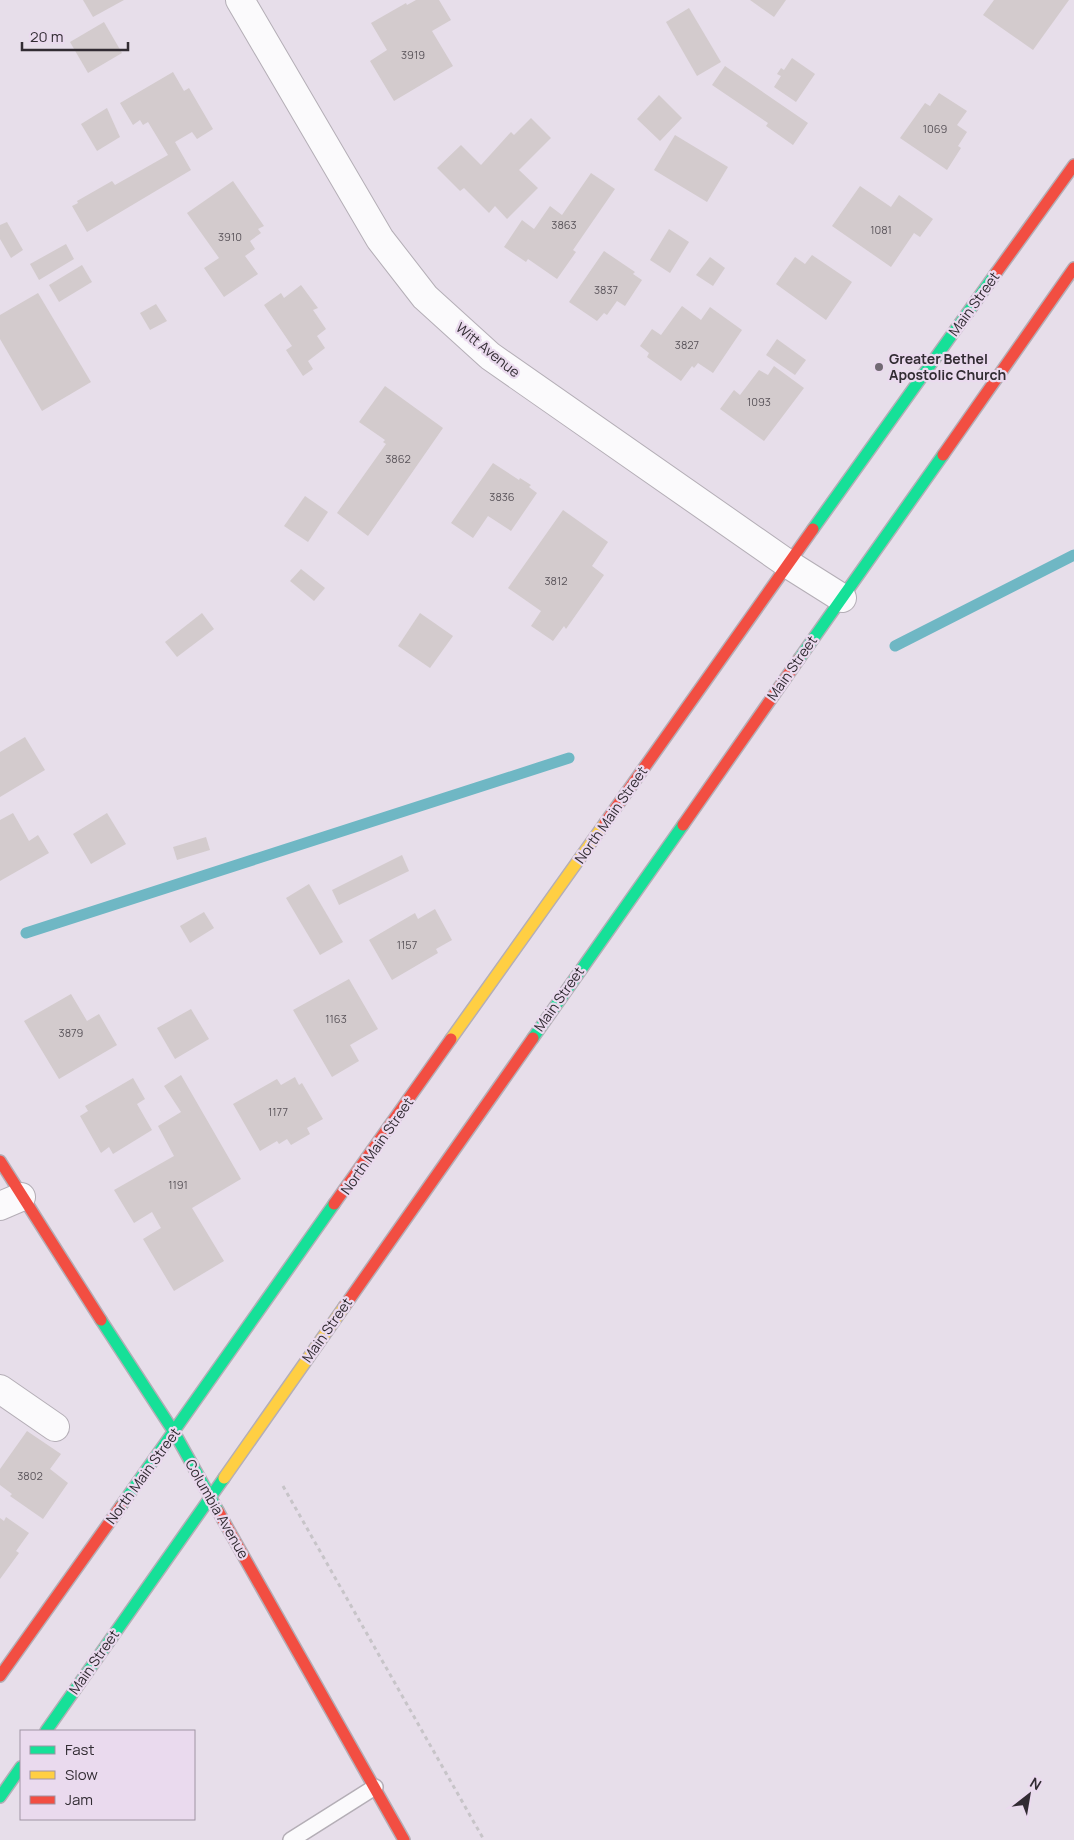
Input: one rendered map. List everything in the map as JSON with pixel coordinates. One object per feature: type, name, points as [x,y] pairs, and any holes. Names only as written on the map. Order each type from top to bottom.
[{"type":"main road","name":"Main Street","points":[[753,614],[1074,165]]},
{"type":"main road","name":"Main Street","points":[[47,1730],[1074,268]]},
{"type":"main road","name":"North Main Street","points":[[0,1676],[753,614]]},
{"type":"main road","name":"Columbia Avenue","points":[[0,1161],[10,1201],[174,1432],[404,1840]]},
{"type":"main road","points":[[0,1797],[20,1768]]},
{"type":"street","name":"Witt Avenue","points":[[240,0],[380,240],[425,297],[490,356],[788,564],[842,598]]},
{"type":"street","points":[[0,1389],[55,1427]]},
{"type":"lane","points":[[290,1840],[375,1787]]},
{"type":"path","points":[[283,1486],[484,1840]]},
{"type":"building","points":[[83,0],[124,0],[93,17]]},
{"type":"building","points":[[416,0],[439,0],[451,20],[432,31],[453,66],[394,101],[370,61],[387,50],[371,23],[406,3],[407,5]]},
{"type":"building","points":[[750,0],[786,0],[774,17]]},
{"type":"building","points":[[994,0],[1069,0],[1033,50],[983,15]]},
{"type":"building","points":[[689,8],[721,62],[697,76],[666,22]]},
{"type":"building","points":[[104,22],[122,53],[88,73],[70,42]]},
{"type":"building","points":[[792,58],[815,74],[796,102],[774,87],[781,76],[777,74],[781,68],[784,70]]},
{"type":"building","points":[[725,66],[808,123],[793,145],[766,126],[768,123],[712,85]]},
{"type":"building","points":[[173,72],[184,91],[189,88],[213,129],[197,139],[192,132],[175,142],[191,170],[87,232],[72,206],[78,203],[77,201],[112,181],[115,185],[168,155],[148,122],[143,125],[140,120],[133,125],[120,103]]},
{"type":"building","points":[[939,93],[967,111],[957,125],[967,132],[958,146],[961,148],[947,170],[900,138],[925,103],[930,106]]},
{"type":"building","points":[[659,95],[682,118],[660,141],[637,119]]},
{"type":"building","points":[[107,108],[120,137],[97,151],[81,124]]},
{"type":"building","points":[[531,118],[551,138],[519,170],[538,188],[507,219],[495,206],[489,213],[464,188],[460,191],[437,168],[461,145],[481,165],[511,132],[514,135]]},
{"type":"building","points":[[675,135],[728,167],[707,202],[654,170]]},
{"type":"building","points":[[591,173],[615,189],[573,250],[576,252],[557,279],[528,259],[526,262],[504,247],[522,220],[534,229],[550,206],[562,215]]},
{"type":"building","points":[[233,181],[264,226],[258,229],[261,233],[250,241],[255,249],[245,256],[258,274],[224,297],[204,268],[219,258],[187,213]]},
{"type":"building","points":[[860,186],[891,207],[899,195],[933,219],[920,237],[914,233],[891,267],[832,226]]},
{"type":"building","points":[[7,222],[23,250],[11,258],[0,239],[0,225]]},
{"type":"building","points":[[669,229],[689,242],[670,273],[650,260]]},
{"type":"building","points":[[66,244],[74,259],[39,280],[30,264]]},
{"type":"building","points":[[604,251],[635,272],[633,274],[642,280],[625,306],[617,301],[607,315],[604,313],[597,321],[569,302]]},
{"type":"building","points":[[812,255],[852,282],[826,320],[776,284],[795,257],[805,264]]},
{"type":"building","points":[[710,257],[725,268],[713,286],[696,275]]},
{"type":"building","points":[[82,265],[92,282],[59,302],[49,285]]},
{"type":"building","points":[[301,285],[318,308],[313,310],[326,329],[317,336],[325,348],[308,361],[313,369],[303,376],[286,350],[292,346],[264,305],[281,293],[284,298]]},
{"type":"building","points":[[38,293],[91,382],[42,411],[0,339],[0,315]]},
{"type":"building","points":[[156,304],[167,321],[150,330],[140,313]]},
{"type":"building","points":[[682,306],[701,320],[710,307],[742,330],[713,373],[698,363],[694,368],[692,366],[681,381],[647,357],[649,353],[640,346],[652,329],[661,335]]},
{"type":"building","points":[[777,339],[806,360],[795,375],[766,355]]},
{"type":"building","points":[[774,366],[804,388],[764,441],[720,409],[734,390],[740,395],[759,370],[768,375]]},
{"type":"building","points":[[385,386],[443,428],[368,536],[337,513],[386,444],[383,442],[385,440],[359,422]]},
{"type":"building","points":[[493,463],[519,480],[520,478],[531,485],[529,487],[537,493],[511,531],[488,516],[473,538],[451,523]]},
{"type":"building","points":[[305,496],[328,512],[308,542],[284,526]]},
{"type":"building","points":[[563,510],[608,542],[592,566],[604,575],[566,629],[564,626],[553,641],[531,626],[541,611],[508,588]]},
{"type":"building","points":[[301,569],[325,588],[314,601],[290,581]]},
{"type":"building","points":[[202,613],[214,629],[177,657],[165,642]]},
{"type":"building","points":[[420,613],[453,636],[430,668],[398,646]]},
{"type":"building","points":[[25,737],[45,770],[0,797],[0,752]]},
{"type":"building","points":[[13,813],[29,841],[38,835],[49,853],[0,881],[0,820]]},
{"type":"building","points":[[107,813],[126,844],[91,864],[73,834]]},
{"type":"building","points":[[206,837],[210,850],[177,860],[173,847]]},
{"type":"building","points":[[402,855],[409,871],[339,905],[332,890]]},
{"type":"building","points":[[309,884],[343,942],[320,955],[286,898]]},
{"type":"building","points":[[435,909],[452,940],[436,949],[438,953],[392,980],[369,940],[415,913],[418,919]]},
{"type":"building","points":[[204,912],[214,928],[190,943],[180,926]]},
{"type":"building","points":[[349,979],[378,1029],[350,1045],[359,1061],[332,1077],[293,1010]]},
{"type":"building","points":[[71,994],[87,1021],[99,1014],[117,1045],[59,1079],[24,1021]]},
{"type":"building","points":[[191,1009],[209,1039],[175,1059],[157,1028]]},
{"type":"building","points":[[181,1075],[241,1179],[192,1208],[224,1261],[174,1291],[143,1239],[161,1228],[152,1212],[134,1223],[114,1190],[174,1156],[158,1126],[181,1112],[164,1086]]},
{"type":"building","points":[[295,1077],[299,1085],[302,1083],[323,1119],[307,1128],[310,1134],[291,1145],[287,1139],[279,1144],[277,1141],[260,1151],[233,1104],[277,1079],[281,1085]]},
{"type":"building","points":[[133,1078],[145,1099],[137,1104],[152,1130],[113,1154],[109,1147],[101,1153],[80,1116],[88,1111],[85,1106]]},
{"type":"building","points":[[27,1431],[61,1454],[50,1469],[68,1483],[43,1519],[10,1496],[12,1494],[0,1485],[0,1469]]},
{"type":"building","points":[[6,1517],[29,1533],[16,1551],[19,1553],[0,1579],[0,1518],[4,1521]]},
{"type":"waterway","points":[[895,646],[1074,555]]},
{"type":"waterway","points":[[26,933],[569,758]]},
{"type":"traffic: fast","points":[[813,529],[996,273]]},
{"type":"traffic: fast","points":[[799,659],[943,455]]},
{"type":"traffic: fast","points":[[533,1038],[683,825]]},
{"type":"traffic: fast","points":[[121,1506],[334,1204]]},
{"type":"traffic: fast","points":[[101,1320],[174,1432],[218,1511]]},
{"type":"traffic: fast","points":[[47,1730],[224,1478]]},
{"type":"traffic: fast","points":[[0,1797],[20,1768]]},
{"type":"traffic: slow","points":[[451,1039],[605,823]]},
{"type":"traffic: slow","points":[[224,1478],[344,1307]]},
{"type":"traffic: jam","points":[[996,273],[1074,165]]},
{"type":"traffic: jam","points":[[943,455],[1074,268]]},
{"type":"traffic: jam","points":[[605,823],[813,529]]},
{"type":"traffic: jam","points":[[683,825],[799,659]]},
{"type":"traffic: jam","points":[[344,1307],[533,1038]]},
{"type":"traffic: jam","points":[[334,1204],[451,1039]]},
{"type":"traffic: jam","points":[[0,1161],[101,1320]]},
{"type":"traffic: jam","points":[[0,1676],[121,1506]]},
{"type":"traffic: jam","points":[[218,1511],[404,1840]]},
{"type":"place","name":"Greater Bethel Apostolic Church","points":[[879,367]]}]
